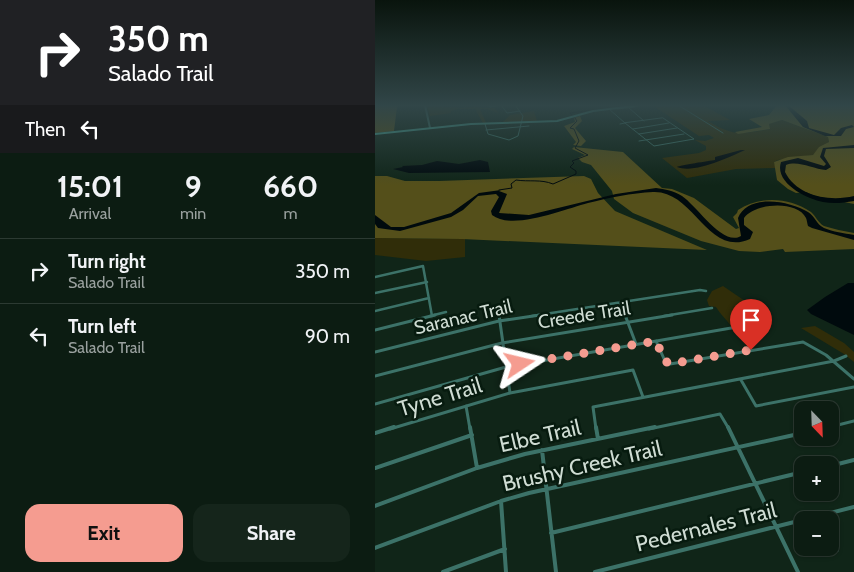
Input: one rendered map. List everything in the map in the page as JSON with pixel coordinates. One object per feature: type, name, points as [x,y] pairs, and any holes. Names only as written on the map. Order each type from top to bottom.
[{"type":"main road","points":[[375,134],[396,132]]},
{"type":"street","points":[[487,132],[489,134],[509,140],[518,136],[519,132]]},
{"type":"street","points":[[636,132],[647,140],[654,146],[694,139],[685,133],[647,140],[639,141]]},
{"type":"street","points":[[639,134],[654,132]]},
{"type":"street","points":[[375,277],[423,266],[432,316]]},
{"type":"street","points":[[375,294],[427,282]]},
{"type":"street","name":"Saranac Trail","points":[[375,352],[499,321],[700,290],[706,291]]},
{"type":"street","points":[[375,311],[429,298]]},
{"type":"street","points":[[620,302],[636,344]]},
{"type":"street","name":"Creede Trail","points":[[375,376],[502,343],[712,308]]},
{"type":"street","points":[[497,311],[510,394]]},
{"type":"street","points":[[375,330],[445,312]]},
{"type":"street","points":[[375,404],[506,367],[760,323],[764,320]]},
{"type":"street","points":[[656,341],[665,361],[670,364],[801,342],[812,346],[834,361],[854,379]]},
{"type":"street","points":[[598,439],[593,407],[741,380],[834,361],[846,356]]},
{"type":"street","name":"Tyne Trail","points":[[375,433],[510,394],[633,370],[643,397]]},
{"type":"street","points":[[741,380],[756,406],[854,387]]},
{"type":"street","points":[[466,406],[477,468]]},
{"type":"street","name":"Elbe Trail","points":[[375,506],[477,468],[542,450],[716,415],[722,415],[738,447]]},
{"type":"street","points":[[839,424],[854,421]]},
{"type":"street","name":"Brushy Creek Trail","points":[[375,548],[501,501],[545,489],[794,434]]},
{"type":"street","points":[[375,468],[472,435]]},
{"type":"street","points":[[738,447],[798,572]]},
{"type":"street","points":[[542,450],[556,572]]},
{"type":"street","points":[[839,464],[854,460]]},
{"type":"street","points":[[551,532],[794,474]]},
{"type":"street","points":[[501,501],[506,572]]},
{"type":"street","name":"Pedernales Trail","points":[[839,512],[854,507]]},
{"type":"street","name":"Pedernales Trail","points":[[595,572],[794,523]]},
{"type":"street","points":[[443,572],[505,549]]},
{"type":"shaded area","points":[[568,132],[578,132],[586,141],[581,146],[573,145],[576,142]]},
{"type":"shaded area","points":[[692,132],[814,132],[828,137],[829,142],[813,155],[778,160],[774,162],[776,168],[736,169],[687,178],[662,158],[699,153],[706,150],[706,146],[695,140],[705,141],[714,138],[709,135],[699,136]]},
{"type":"shaded area","points":[[735,132],[737,132],[753,132],[738,134]]},
{"type":"shaded area","points":[[814,132],[854,132],[854,204],[815,196],[806,192],[796,193],[777,180],[774,162],[788,157],[813,155],[819,147],[829,142],[828,137]]},
{"type":"shaded area","points":[[814,132],[834,135],[837,132],[844,132],[841,136],[825,136]]},
{"type":"shaded area","points":[[854,145],[854,148],[826,149],[824,156],[831,167],[826,170],[801,164],[791,164],[786,165],[785,172],[797,187],[806,192],[834,198],[854,196],[854,201],[827,203],[816,200],[793,189],[782,177],[780,170],[781,162],[798,158],[824,166],[826,164],[820,157],[823,148]]},
{"type":"shaded area","points":[[574,147],[623,152],[662,188],[672,189],[694,198],[736,229],[739,228],[733,217],[738,210],[746,205],[774,200],[793,203],[811,212],[824,226],[854,233],[854,249],[785,252],[783,249],[760,252],[739,251],[701,241],[633,213],[614,199],[612,191],[591,165],[582,162],[578,158],[585,155],[572,149]]},
{"type":"shaded area","points":[[745,150],[702,167],[684,169],[677,167],[715,160],[715,157]]},
{"type":"shaded area","points":[[480,160],[488,162],[490,172],[409,173],[393,169],[437,161],[459,164]]},
{"type":"shaded area","points":[[375,176],[387,176],[405,181],[439,181],[584,176],[591,179],[598,193],[615,211],[707,250],[462,239],[375,238]]},
{"type":"shaded area","points":[[656,188],[669,190],[682,196],[710,224],[726,236],[734,238],[741,236],[738,218],[743,210],[751,205],[760,202],[781,202],[800,208],[810,214],[824,228],[854,235],[854,240],[812,228],[808,226],[806,218],[801,212],[794,208],[776,206],[757,209],[749,213],[744,218],[744,225],[753,232],[750,239],[735,242],[723,239],[712,232],[680,201],[667,194],[653,192],[612,198],[553,214],[512,221],[492,215],[491,211],[499,197],[496,194],[478,196],[463,210],[451,217],[400,231],[378,228],[375,224],[375,215],[391,227],[404,227],[451,213],[479,193],[501,190],[499,191],[507,194],[499,213],[529,215],[616,194]]},
{"type":"shaded area","points":[[375,238],[465,239],[465,257],[426,261],[375,255]]},
{"type":"shaded area","points":[[848,283],[854,283],[854,335],[811,314],[807,310]]},
{"type":"shaded area","points":[[723,286],[764,314],[759,319],[759,322],[731,326],[716,307],[709,306],[707,300],[712,291]]},
{"type":"shaded area","points":[[815,326],[844,343],[854,352],[854,362],[801,328]]},
{"type":"waterway","points":[[499,190],[512,188],[511,184],[516,180],[553,184],[576,174],[576,171],[570,167],[574,163],[572,161],[588,155],[575,148],[579,141],[575,132]]},
{"type":"route","points":[[520,364],[656,341],[665,361],[670,364],[751,350]]}]
